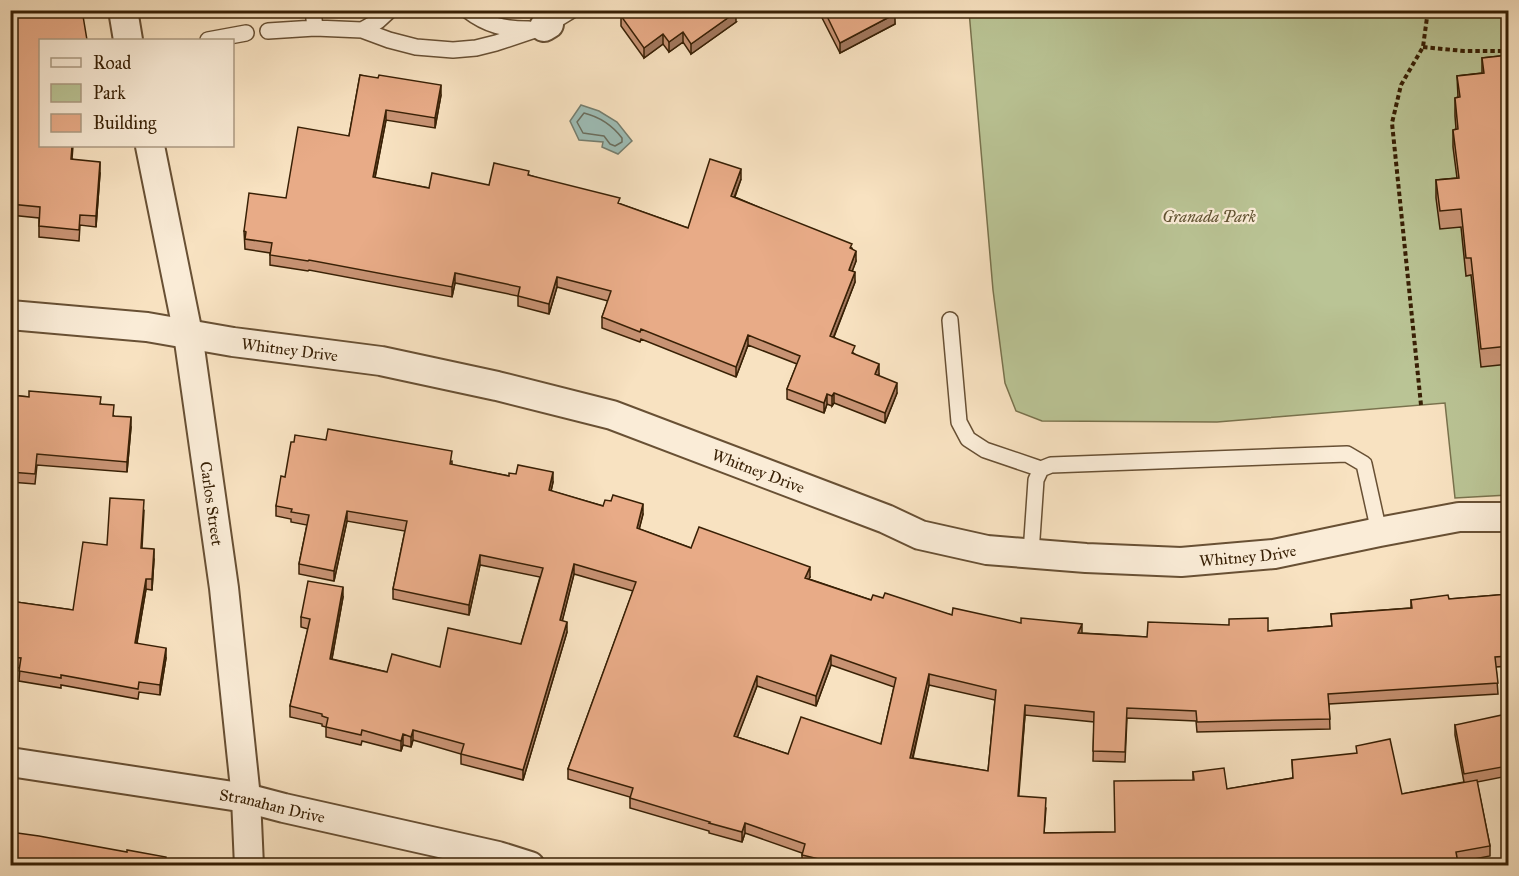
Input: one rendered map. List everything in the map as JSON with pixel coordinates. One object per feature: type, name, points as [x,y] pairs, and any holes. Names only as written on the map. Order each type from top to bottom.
[{"type":"street","points":[[123,10],[128,39]]},
{"type":"street","name":"Carlos Street","points":[[150,147],[188,334],[224,588],[246,798],[249,866]]},
{"type":"street","name":"Whitney Drive","points":[[10,315],[147,327],[233,342],[381,361],[497,386],[612,415],[886,519],[920,535],[987,550],[1086,558],[1181,562],[1274,554],[1459,517],[1509,517]]},
{"type":"street","name":"Stranahan Drive","points":[[10,762],[246,798],[498,856],[530,866]]},
{"type":"lane","points":[[313,10],[315,28]]},
{"type":"lane","points":[[362,30],[378,21],[390,10]]},
{"type":"lane","points":[[467,10],[480,20],[495,26],[528,29],[555,20]]},
{"type":"lane","points":[[268,31],[315,28],[362,30],[416,47],[447,50],[476,48],[496,43],[555,20]]},
{"type":"lane","points":[[213,39],[246,33]]},
{"type":"lane","points":[[950,320],[959,422],[968,439],[985,450],[1041,469],[1051,465],[1347,454],[1364,464],[1379,532]]},
{"type":"lane","points":[[1031,553],[1036,480],[1041,469]]},
{"type":"path","points":[[1421,405],[1392,123],[1401,85],[1423,46],[1428,10]]},
{"type":"path","points":[[1423,46],[1464,51],[1509,51]]},
{"type":"green space","name":"Granada Park","points":[[969,11],[1508,11],[1508,495],[1455,498],[1445,403],[1217,422],[1042,421],[1016,411],[1005,383],[993,290]]},
{"type":"water","points":[[581,105],[599,111],[617,122],[632,141],[618,154],[602,147],[603,142],[579,140],[570,121]]},
{"type":"building","points":[[10,10],[82,10],[87,39],[39,39],[39,147],[72,147],[71,159],[100,162],[96,216],[80,215],[79,230],[39,226],[40,207],[10,204]]},
{"type":"building","points":[[629,10],[736,10],[736,12],[691,44],[683,32],[669,42],[663,34],[644,48],[621,16]]},
{"type":"building","points":[[824,10],[893,10],[895,14],[840,43]]},
{"type":"building","points":[[1509,55],[1509,97],[1502,98],[1509,155],[1509,346],[1481,349],[1471,258],[1466,258],[1461,209],[1440,211],[1436,180],[1459,178],[1453,130],[1458,129],[1455,98],[1460,97],[1457,76],[1484,73],[1482,58]]},
{"type":"building","points":[[360,75],[378,78],[379,75],[441,85],[435,118],[386,110],[373,177],[429,188],[432,173],[489,185],[494,163],[529,171],[528,175],[620,198],[618,203],[688,228],[710,159],[741,169],[731,196],[852,244],[850,248],[856,251],[849,270],[855,272],[830,336],[855,346],[852,353],[879,364],[875,374],[897,383],[885,413],[834,393],[832,396],[827,394],[824,403],[787,389],[800,356],[748,335],[736,367],[641,329],[640,332],[602,317],[611,291],[557,277],[549,304],[518,296],[520,287],[455,273],[452,287],[309,260],[270,255],[272,243],[245,239],[249,193],[286,198],[298,127],[349,136]]},
{"type":"building","points":[[29,391],[101,397],[100,404],[114,405],[113,416],[131,417],[127,462],[37,454],[35,474],[10,472],[10,395],[29,397]]},
{"type":"building","points":[[328,429],[452,451],[450,464],[509,476],[509,473],[516,474],[518,465],[553,472],[549,490],[603,506],[605,500],[611,501],[613,495],[643,504],[637,528],[691,548],[699,527],[810,567],[805,578],[871,600],[873,595],[883,598],[885,593],[952,615],[953,608],[1021,623],[1021,618],[1082,624],[1078,633],[1147,637],[1148,622],[1229,625],[1229,619],[1268,618],[1268,631],[1332,626],[1331,614],[1412,608],[1411,600],[1448,595],[1449,599],[1509,594],[1509,656],[1495,657],[1498,683],[1328,694],[1330,719],[1197,722],[1196,711],[1127,708],[1125,752],[1093,751],[1094,712],[1025,705],[1018,796],[1046,798],[1044,833],[1115,832],[1114,781],[1194,780],[1193,772],[1224,768],[1227,789],[1293,778],[1292,760],[1357,753],[1356,746],[1390,739],[1402,794],[1477,780],[1490,846],[1456,852],[1458,863],[1445,866],[848,866],[802,855],[805,844],[745,823],[742,832],[630,798],[633,788],[568,769],[636,582],[574,564],[560,620],[567,622],[523,770],[461,754],[464,744],[413,730],[411,737],[403,734],[401,741],[362,730],[361,735],[326,727],[328,718],[322,714],[290,706],[310,619],[301,617],[308,581],[343,587],[330,659],[387,672],[392,654],[440,667],[448,628],[521,644],[543,568],[480,555],[469,605],[393,589],[407,521],[347,511],[334,571],[299,564],[309,515],[291,512],[292,509],[276,506],[281,476],[285,477],[291,442],[294,442],[295,435],[326,440]],"holes":[[[831,655],[896,678],[881,744],[801,717],[788,754],[734,736],[757,676],[816,696]],[[929,674],[996,690],[988,771],[910,758]]]},
{"type":"building","points":[[110,498],[144,500],[141,548],[154,549],[152,579],[146,579],[135,643],[166,648],[160,685],[139,682],[138,689],[61,675],[61,678],[19,671],[21,658],[10,657],[10,601],[73,610],[83,542],[107,545]]},
{"type":"building","points":[[10,540],[16,541],[10,579]]},
{"type":"building","points":[[1502,715],[1508,766],[1464,774],[1455,725]]},
{"type":"building","points":[[10,832],[166,857],[165,866],[10,866]]}]
